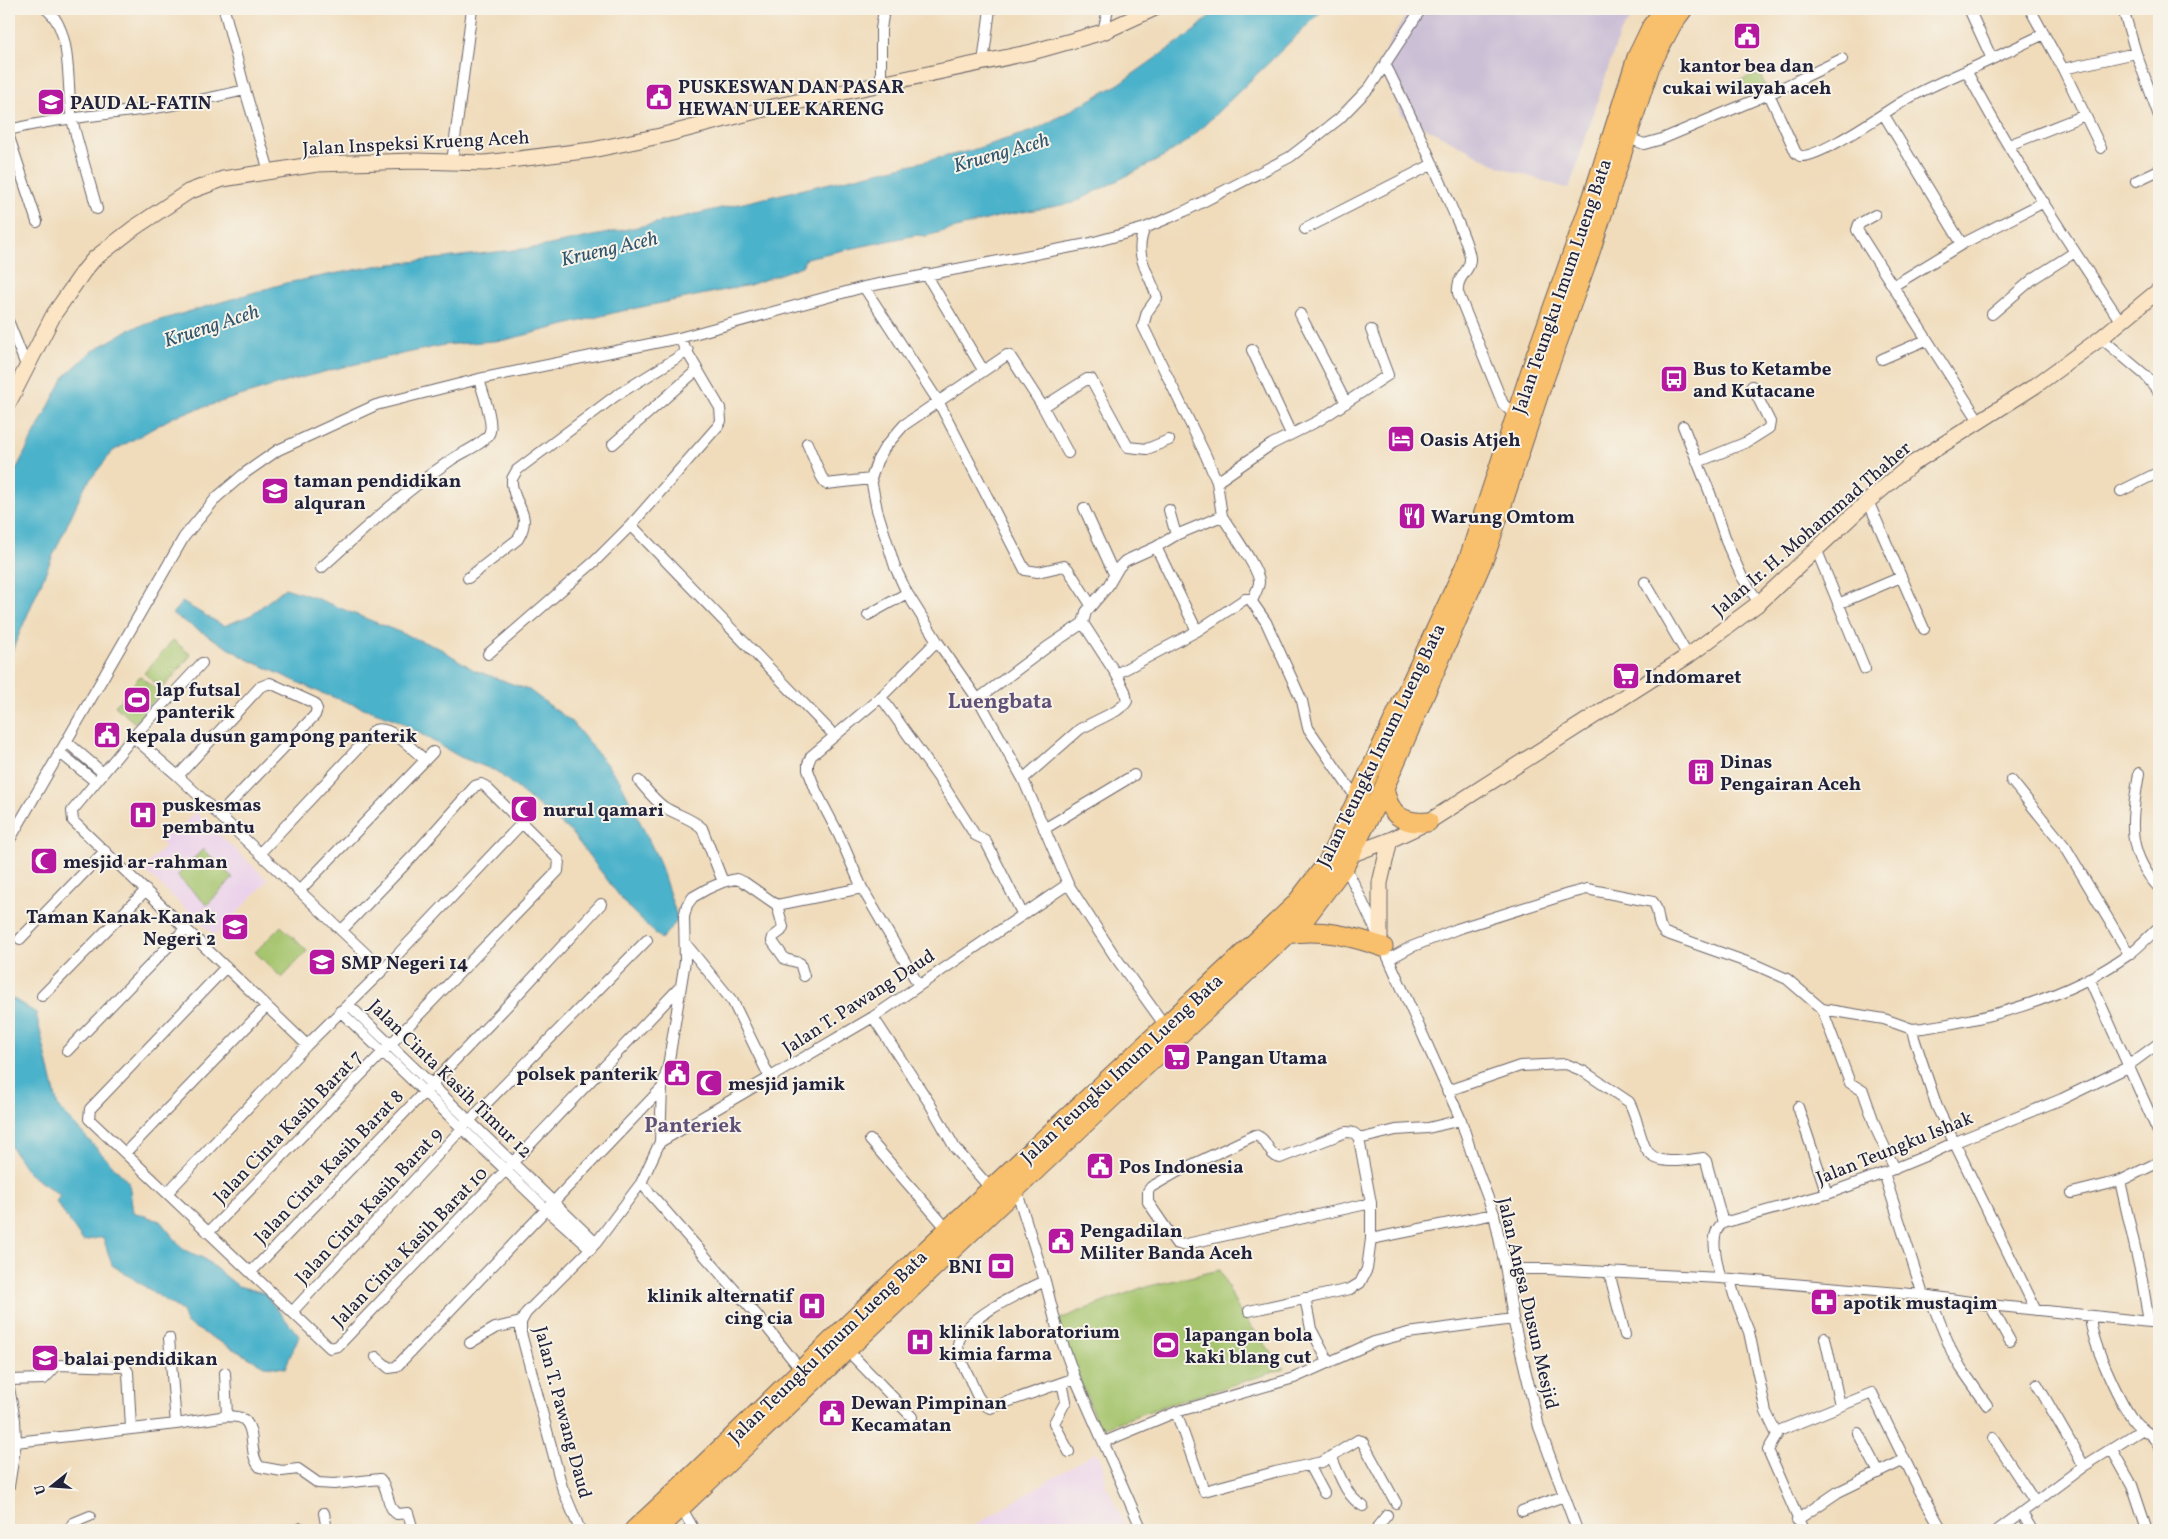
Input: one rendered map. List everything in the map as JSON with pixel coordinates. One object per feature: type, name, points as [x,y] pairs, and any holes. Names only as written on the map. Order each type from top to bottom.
[{"type":"highway","name":"Jalan Teungku Imum Lueng Bata","points":[[657,1530],[1016,1189],[1135,1066],[1166,1027],[1296,905],[1328,862],[1357,799],[1458,598],[1486,552],[1620,134],[1642,45],[1652,26],[1665,9]]},
{"type":"highway","name":"Jalan Teungku Imum Lueng Bata","points":[[634,1530],[750,1422],[801,1370],[991,1189],[1306,917],[1347,860],[1384,788],[1458,598],[1469,558],[1535,358],[1593,196],[1650,66],[1672,24],[1683,9]]},
{"type":"highway","points":[[1384,788],[1387,803],[1392,811],[1405,820],[1417,823],[1428,822]]},
{"type":"highway","points":[[1287,934],[1307,931],[1332,933],[1360,939],[1384,949]]},
{"type":"street","points":[[46,9],[56,20],[66,47],[72,117],[97,209]]},
{"type":"street","points":[[224,9],[269,171]]},
{"type":"street","points":[[452,162],[472,9]]},
{"type":"street","points":[[880,84],[881,29],[884,9]]},
{"type":"street","points":[[983,63],[990,9]]},
{"type":"street","points":[[1103,32],[1108,9]]},
{"type":"street","name":"Jalan Inspeksi Krueng Aceh","points":[[9,402],[54,314],[84,271],[104,250],[188,192],[223,179],[317,164],[415,161],[493,162],[592,150],[660,136],[768,108],[1032,52],[1103,32],[1153,9]]},
{"type":"street","points":[[9,841],[184,537],[217,498],[245,473],[278,450],[376,405],[478,379],[679,338],[864,287],[1087,244],[1145,228],[1232,189],[1290,157],[1339,119],[1370,87],[1421,9]]},
{"type":"street","points":[[1970,9],[1992,59]]},
{"type":"street","points":[[2030,9],[2063,68],[2101,148]]},
{"type":"street","points":[[2123,9],[2136,53],[2159,116]]},
{"type":"street","points":[[1770,94],[1796,152],[1800,156],[1819,151],[1884,115],[1916,94],[1967,72],[2044,34]]},
{"type":"street","points":[[2063,68],[2136,53]]},
{"type":"street","points":[[1620,134],[1644,144],[1662,139],[1770,94],[1842,59]]},
{"type":"street","points":[[1385,64],[1433,164],[1459,224],[1470,259],[1467,269],[1458,282],[1458,293],[1503,404],[1516,417]]},
{"type":"street","points":[[1967,72],[2044,202],[2121,322]]},
{"type":"street","points":[[9,130],[47,120],[154,108],[200,101],[245,90]]},
{"type":"street","points":[[2009,145],[2085,114]]},
{"type":"street","points":[[1884,115],[1962,244]]},
{"type":"street","points":[[9,137],[37,222]]},
{"type":"street","points":[[1305,229],[1433,164]]},
{"type":"street","points":[[2136,181],[2159,170]]},
{"type":"street","points":[[1893,286],[1962,244],[2044,202]]},
{"type":"street","points":[[1875,215],[1859,224],[1857,230],[1979,421]]},
{"type":"street","points":[[1145,228],[1140,242],[1140,257],[1157,298],[1148,312],[1143,326],[1152,348],[1195,431],[1217,482],[1222,516],[1259,579],[1260,583],[1252,601]]},
{"type":"street","points":[[1992,314],[2034,278],[2075,252]]},
{"type":"street","points":[[926,274],[983,370]]},
{"type":"street","points":[[864,287],[938,401],[1025,570],[1038,572],[1064,566],[1068,569],[1090,605]]},
{"type":"street","name":"Jalan Ir. H. Mohammad Thaher","points":[[1347,860],[1428,822],[1688,656],[1759,603],[1817,551],[1868,501],[1912,464],[2035,386],[2121,322],[2159,290]]},
{"type":"street","points":[[1300,314],[1346,402]]},
{"type":"street","points":[[9,323],[27,368]]},
{"type":"street","points":[[1217,482],[1272,444],[1318,421],[1388,375],[1371,330]]},
{"type":"street","points":[[488,654],[595,561],[631,525],[721,421],[720,408],[679,338]]},
{"type":"street","points":[[2100,338],[2145,375],[2159,392]]},
{"type":"street","points":[[1882,359],[1926,340]]},
{"type":"street","points":[[1252,350],[1291,434]]},
{"type":"street","points":[[468,578],[518,539],[523,530],[525,517],[512,484],[512,479],[517,470],[614,397],[688,351]]},
{"type":"street","points":[[1068,454],[1043,407],[1010,356],[1005,356],[904,425],[885,447],[877,461],[871,479],[885,542],[907,593],[937,641],[978,699],[1023,779],[1068,884],[1114,955],[1166,1027]]},
{"type":"street","points":[[613,444],[697,370]]},
{"type":"street","points":[[321,568],[375,520],[442,466],[487,437],[491,427],[490,419],[478,379]]},
{"type":"street","points":[[1043,407],[1087,379],[1091,379],[1128,447],[1147,449],[1169,440]]},
{"type":"street","points":[[1698,462],[1747,442],[1769,428],[1770,422],[1752,386]]},
{"type":"street","points":[[1683,426],[1728,546],[1742,577],[1759,603]]},
{"type":"street","points":[[807,442],[826,484],[871,479]]},
{"type":"street","points":[[2121,491],[2159,472]]},
{"type":"street","points":[[1868,501],[1924,629]]},
{"type":"street","points":[[1084,508],[1114,574]]},
{"type":"street","points":[[1170,510],[1176,535]]},
{"type":"street","points":[[978,699],[1083,623],[1090,605],[1108,586],[1114,574],[1125,561],[1156,547],[1176,535],[1222,516]]},
{"type":"street","points":[[631,525],[834,736]]},
{"type":"street","points":[[1156,547],[1197,631]]},
{"type":"street","points":[[1817,551],[1865,669]]},
{"type":"street","points":[[1838,604],[1901,577]]},
{"type":"street","points":[[1645,582],[1688,656]]},
{"type":"street","points":[[868,615],[907,593]]},
{"type":"street","points":[[1116,674],[1197,631],[1245,599],[1252,601],[1266,622],[1302,700],[1308,728],[1357,799]]},
{"type":"street","points":[[1023,779],[1080,730],[1116,711],[1127,700],[1125,691],[1116,674],[1083,623]]},
{"type":"street","points":[[918,984],[862,888],[839,835],[816,791],[808,770],[808,764],[811,756],[882,698],[937,641]]},
{"type":"street","points":[[202,664],[133,737],[72,811],[72,817],[185,929],[307,1045]]},
{"type":"street","points":[[178,776],[260,687],[266,684],[274,685],[314,703],[317,709],[316,715],[219,815]]},
{"type":"street","points":[[882,698],[938,777],[975,835],[985,840],[1023,915]]},
{"type":"street","points":[[260,853],[370,734],[381,728],[390,731],[425,760]]},
{"type":"street","name":"Jalan Cinta Kasih Timur 12","points":[[133,737],[178,776],[383,970],[344,1008],[390,1043],[432,1084],[466,1125],[514,1162],[554,1201],[594,1246]]},
{"type":"street","points":[[67,742],[104,773]]},
{"type":"street","points":[[59,752],[96,782]]},
{"type":"street","points":[[300,890],[433,752]]},
{"type":"street","points":[[2139,772],[2132,826],[2134,848],[2159,888]]},
{"type":"street","points":[[1044,829],[1134,775]]},
{"type":"street","points":[[2011,780],[2066,848],[2129,954]]},
{"type":"street","points":[[639,781],[652,797],[664,807],[696,822],[702,828],[723,882]]},
{"type":"street","points":[[342,930],[413,856],[475,786],[481,784],[485,786],[522,823],[383,970]]},
{"type":"street","name":"Jalan Cinta Kasih Barat 7","points":[[208,1233],[558,871],[560,863],[557,857],[522,823]]},
{"type":"street","points":[[1390,840],[1380,883],[1384,949],[1411,947],[1457,929],[1587,889],[1653,902],[1657,907],[1658,925],[1665,933],[1758,966],[1787,980],[1822,1009],[1850,1083],[1863,1091],[1877,1131],[1895,1169]]},
{"type":"street","points":[[20,939],[105,850]]},
{"type":"street","name":"Jalan Angsa Dusun Mesjid","points":[[1347,860],[1384,949],[1461,1120],[1494,1214],[1506,1271],[1513,1320],[1539,1427],[1577,1530]]},
{"type":"street","points":[[660,1142],[662,1088],[668,1066],[685,961],[684,917],[686,905],[693,897],[723,882],[740,880],[778,905],[783,928],[773,938],[772,942],[785,959],[800,963],[804,976]]},
{"type":"street","name":"Jalan T. Pawang Daud","points":[[580,1530],[562,1487],[521,1333],[522,1322],[526,1313],[594,1246],[641,1183],[660,1142],[873,1016],[1068,884]]},
{"type":"street","points":[[778,905],[862,888]]},
{"type":"street","points":[[42,996],[146,890]]},
{"type":"street","name":"Jalan Cinta Kasih Barat 8","points":[[251,1272],[507,1006],[601,904]]},
{"type":"street","points":[[1822,1009],[1884,1018],[1912,1028],[1935,1027],[2020,1007],[2059,994],[2089,978],[2129,954],[2159,927]]},
{"type":"street","points":[[67,1051],[185,929]]},
{"type":"street","name":"Jalan Cinta Kasih Barat 9","points":[[292,1312],[466,1125],[647,940]]},
{"type":"street","points":[[685,943],[733,1002],[770,1078]]},
{"type":"street","points":[[226,967],[90,1109],[88,1114],[90,1122],[292,1312]]},
{"type":"street","points":[[2089,978],[2159,1134]]},
{"type":"street","name":"Jalan Cinta Kasih Barat 10","points":[[292,1312],[328,1347],[338,1346],[680,987]]},
{"type":"street","points":[[125,1153],[266,1006]]},
{"type":"street","points":[[167,1193],[344,1008],[383,1052],[424,1091],[466,1125],[506,1171],[546,1209],[594,1246]]},
{"type":"street","points":[[873,1016],[930,1104],[954,1148],[991,1189]]},
{"type":"street","points":[[1912,1028],[1936,1107],[2036,1310]]},
{"type":"street","name":"Jalan Teungku Ishak","points":[[1723,1223],[1828,1194],[1895,1169],[1953,1142],[2062,1099],[2129,1066],[2159,1043]]},
{"type":"street","points":[[1447,1091],[1520,1066],[1566,1064],[1583,1070],[1629,1102],[1633,1109],[1644,1147],[1651,1155],[1673,1163],[1703,1158],[1706,1161],[1723,1223],[1716,1229],[1714,1237],[1725,1279],[1734,1294],[1749,1332],[1766,1412],[1776,1432],[1776,1439],[1768,1450],[1803,1530]]},
{"type":"street","points":[[376,1356],[389,1368],[396,1367],[662,1088]]},
{"type":"street","points":[[1798,1107],[1828,1194]]},
{"type":"street","points":[[1359,1139],[1396,1130],[1428,1128],[1461,1120]]},
{"type":"street","points":[[1249,1311],[1350,1289],[1360,1283],[1367,1269],[1372,1203],[1359,1139],[1352,1132],[1346,1132],[1280,1158],[1271,1154],[1260,1136],[1255,1135],[1178,1171],[1152,1187],[1148,1192],[1148,1202],[1176,1243],[1182,1245],[1372,1203]]},
{"type":"street","points":[[870,1140],[948,1230]]},
{"type":"street","points":[[2072,1193],[2120,1181],[2159,1162]]},
{"type":"street","points":[[1884,1173],[1927,1296],[1952,1352],[1987,1405]]},
{"type":"street","points":[[1506,1271],[1520,1268],[1725,1279],[1927,1296],[1990,1305],[2154,1322],[2120,1181]]},
{"type":"street","points":[[641,1183],[761,1320],[801,1370]]},
{"type":"street","points":[[1016,1189],[1045,1281],[1057,1328],[1075,1378],[1142,1530]]},
{"type":"street","points":[[1370,1239],[1494,1214]]},
{"type":"street","points":[[1609,1272],[1625,1335]]},
{"type":"street","points":[[1045,1281],[999,1303],[962,1332],[958,1345],[959,1353],[976,1393],[982,1403],[990,1408],[1075,1378]]},
{"type":"street","points":[[1305,1298],[1311,1330],[1329,1363]]},
{"type":"street","points":[[1990,1305],[2010,1341]]},
{"type":"street","points":[[2091,1316],[2091,1326],[2103,1362],[2133,1421],[2153,1436],[2159,1447]]},
{"type":"street","points":[[1104,1442],[1176,1412],[1294,1378],[1374,1342],[1408,1333],[1513,1320]]},
{"type":"street","points":[[470,1343],[496,1328],[522,1322]]},
{"type":"street","points":[[169,1338],[176,1424]]},
{"type":"street","points":[[1825,1338],[1840,1405]]},
{"type":"street","points":[[847,1350],[912,1417]]},
{"type":"street","points":[[9,1380],[44,1379],[57,1365],[125,1367],[128,1372],[131,1428]]},
{"type":"street","points":[[225,1373],[228,1416]]},
{"type":"street","points":[[1062,1383],[1066,1401],[1054,1423],[1069,1452]]},
{"type":"street","points":[[2037,1384],[2084,1466]]},
{"type":"street","points":[[9,1388],[15,1420],[16,1442],[9,1486]]},
{"type":"street","points":[[1776,1432],[1869,1393],[1873,1394],[1904,1460],[1942,1530]]},
{"type":"street","points":[[1176,1412],[1204,1491],[1322,1462],[1358,1440],[1362,1441],[1396,1503]]},
{"type":"street","points":[[16,1442],[176,1424],[228,1416],[241,1418],[247,1424],[256,1462],[260,1468],[282,1471],[298,1469],[316,1482],[334,1484],[380,1479],[384,1483],[392,1510],[397,1514],[408,1513],[413,1530]]},
{"type":"street","points":[[1998,1530],[2084,1466],[2143,1429]]},
{"type":"street","points":[[1858,1433],[1878,1471]]},
{"type":"street","points":[[1993,1438],[2035,1502]]},
{"type":"street","points":[[2111,1448],[2132,1485],[2147,1530]]},
{"type":"street","points":[[1331,1456],[1355,1502],[1363,1506]]},
{"type":"street","points":[[1797,1520],[1838,1492],[1904,1460]]},
{"type":"street","points":[[1309,1465],[1324,1493]]},
{"type":"street","points":[[1522,1511],[1564,1496]]},
{"type":"street","points":[[682,1508],[694,1530]]},
{"type":"street","points":[[324,1513],[327,1530]]},
{"type":"street","points":[[2022,1513],[2032,1530]]},
{"type":"street","points":[[1381,1530],[1378,1526],[1388,1515]]},
{"type":"street","points":[[70,1530],[73,1523],[90,1516]]},
{"type":"shaded area","points":[[1410,9],[1637,9],[1619,35],[1569,189],[1500,167],[1402,115],[1378,63]]},
{"type":"shaded area","points":[[195,812],[268,880],[215,936],[143,869],[165,846],[159,840],[168,830],[173,835]]},
{"type":"shaded area","points":[[1096,1452],[1104,1465],[1105,1483],[1127,1530],[967,1530]]},
{"type":"green space","points":[[1760,73],[1765,86],[1740,95],[1735,82]]},
{"type":"green space","points":[[173,640],[191,655],[162,689],[144,673]]},
{"type":"green space","name":"lap futsal panterik","points":[[140,676],[160,693],[135,723],[115,706]]},
{"type":"green space","points":[[203,849],[233,878],[207,905],[177,876]]},
{"type":"green space","points":[[281,926],[307,951],[282,978],[255,952]]},
{"type":"green space","name":"lapangan bola kaki blang cut","points":[[1220,1270],[1238,1309],[1284,1369],[1161,1407],[1099,1429],[1057,1320],[1141,1288]]},
{"type":"water","name":"Krueng Aceh","points":[[1217,9],[1324,9],[1188,141],[1156,161],[1073,203],[1001,216],[926,236],[916,235],[806,258],[802,266],[750,285],[617,312],[505,340],[444,345],[347,366],[289,381],[175,416],[113,451],[85,486],[9,658],[9,483],[64,377],[91,352],[130,329],[286,283],[375,266],[540,247],[652,224],[969,151],[1035,130],[1119,84],[1194,31]]},
{"type":"water","points":[[285,588],[313,597],[441,649],[474,670],[529,690],[572,722],[620,781],[659,861],[678,920],[661,939],[627,906],[571,832],[496,771],[460,757],[397,720],[319,692],[245,658],[172,614],[182,602],[224,626],[251,615]]},
{"type":"water","points":[[9,996],[36,1013],[58,1107],[129,1183],[133,1212],[160,1221],[184,1250],[203,1258],[238,1286],[264,1293],[299,1336],[285,1368],[264,1366],[186,1323],[182,1311],[112,1265],[103,1237],[83,1241],[56,1202],[60,1195],[29,1174],[9,1144]]},
{"type":"place","name":"kantor bea dan cukai wilayah aceh","points":[[1747,36]]},
{"type":"place","name":"PUSKESWAN DAN PASAR HEWAN ULEE KARENG","points":[[659,97]]},
{"type":"place","name":"PAUD AL-FATIN","points":[[51,102]]},
{"type":"place","name":"Bus to Ketambe and Kutacane","points":[[1674,379]]},
{"type":"place","name":"Oasis Atjeh","points":[[1401,439]]},
{"type":"place","name":"taman pendidikan alquran","points":[[275,491]]},
{"type":"place","name":"Warung Omtom","points":[[1412,516]]},
{"type":"place","name":"Indomaret","points":[[1626,676]]},
{"type":"place","name":"lap futsal panterik","points":[[137,700]]},
{"type":"place","name":"kepala dusun gampong panterik","points":[[107,735]]},
{"type":"place","name":"Dinas Pengairan Aceh","points":[[1701,772]]},
{"type":"place","name":"nurul qamari","points":[[524,809]]},
{"type":"place","name":"puskesmas pembantu","points":[[143,815]]},
{"type":"place","name":"mesjid ar-rahman","points":[[44,861]]},
{"type":"place","name":"Taman Kanak-Kanak Negeri 2","points":[[235,927]]},
{"type":"place","name":"SMP Negeri 14","points":[[322,962]]},
{"type":"place","name":"Pangan Utama","points":[[1177,1057]]},
{"type":"place","name":"polsek panterik","points":[[677,1073]]},
{"type":"place","name":"mesjid jamik","points":[[709,1083]]},
{"type":"place","name":"Pos Indonesia","points":[[1100,1166]]},
{"type":"place","name":"Pengadilan Militer Banda Aceh","points":[[1061,1241]]},
{"type":"place","name":"BNI","points":[[1001,1266]]},
{"type":"place","name":"apotik mustaqim","points":[[1824,1302]]},
{"type":"place","name":"klinik alternatif cing cia","points":[[812,1306]]},
{"type":"place","name":"klinik laboratorium kimia farma","points":[[920,1342]]},
{"type":"place","name":"lapangan bola kaki blang cut","points":[[1166,1345]]},
{"type":"place","name":"balai pendidikan","points":[[45,1358]]},
{"type":"place","name":"Dewan Pimpinan Kecamatan","points":[[832,1413]]},
{"type":"district","name":"Luengbata","points":[[1000,701]]},
{"type":"district","name":"Panteriek","points":[[693,1125]]}]
